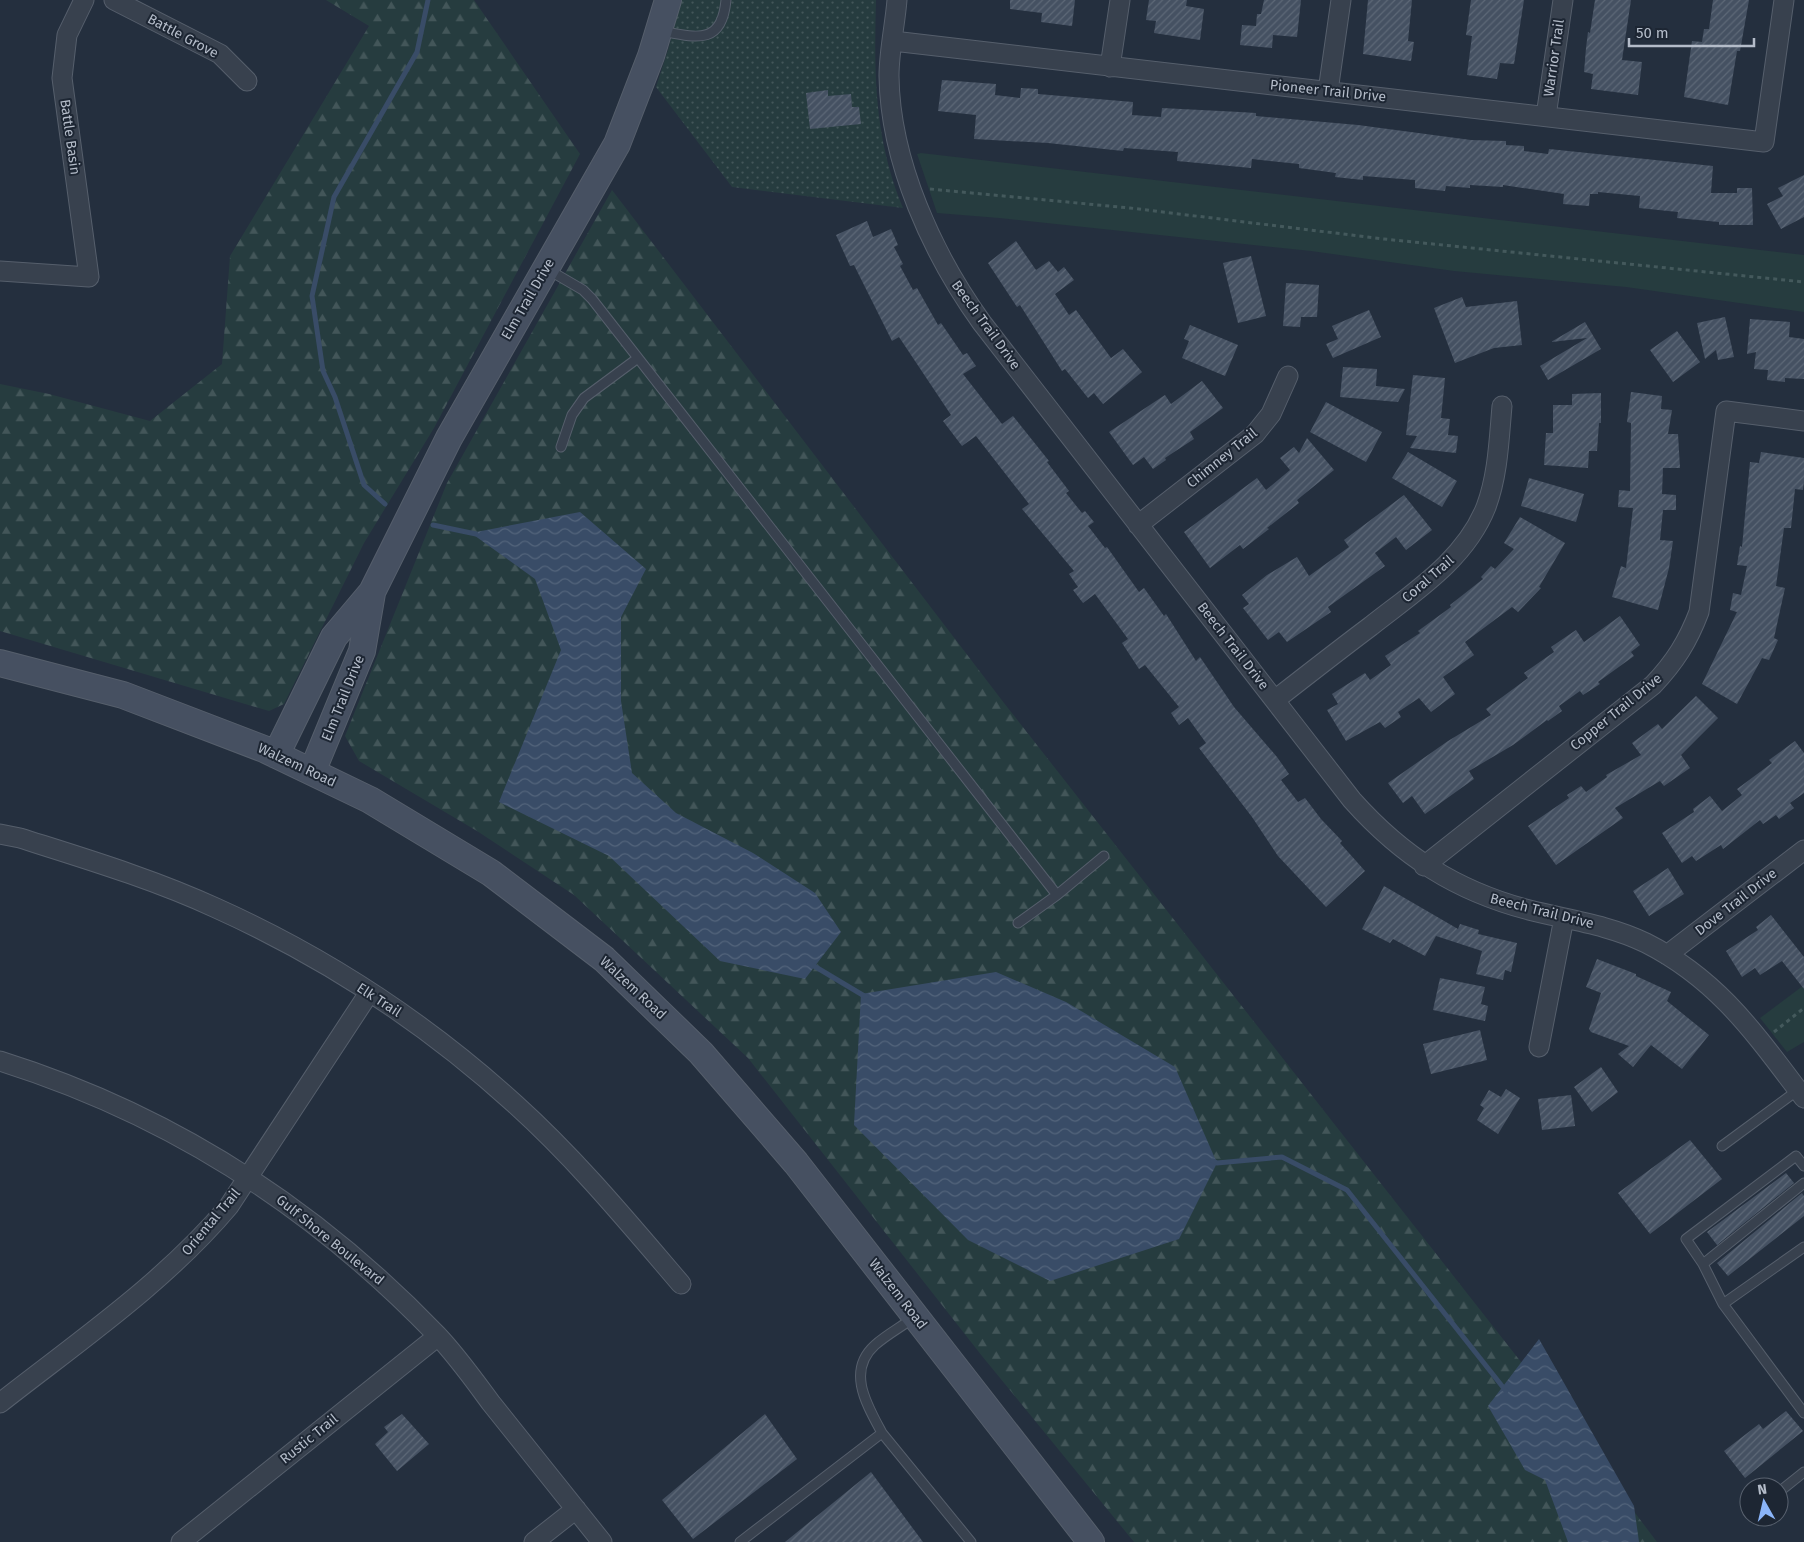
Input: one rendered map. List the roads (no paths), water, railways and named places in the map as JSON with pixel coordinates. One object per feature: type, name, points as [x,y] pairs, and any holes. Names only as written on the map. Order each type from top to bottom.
[{"type":"main road","name":"Elm Trail Drive","points":[[276,755],[334,637],[372,592],[449,438],[617,144],[651,56],[668,0]]},
{"type":"main road","name":"Elm Trail Drive","points":[[312,772],[362,651],[372,592]]},
{"type":"main road","name":"Walzem Road","points":[[0,663],[123,695],[276,755],[370,800],[491,873],[604,959],[701,1053],[796,1163],[1090,1542]]},
{"type":"street","name":"Battle Basin","points":[[0,271],[89,277],[62,78],[67,35],[84,0]]},
{"type":"street","name":"Battle Grove","points":[[114,0],[220,54],[247,81]]},
{"type":"street","name":"Beech Trail Drive","points":[[897,0],[889,76],[895,123],[921,215],[941,258],[966,300],[1138,525],[1369,819],[1399,848],[1424,866],[1491,899],[1618,931],[1667,955],[1695,974],[1729,1003],[1761,1041],[1801,1094]]},
{"type":"street","points":[[1110,67],[1120,0]]},
{"type":"street","points":[[1328,91],[1341,0]]},
{"type":"street","name":"Warrior Trail","points":[[1546,116],[1563,0]]},
{"type":"street","name":"Pioneer Trail Drive","points":[[893,42],[1764,142],[1784,0]]},
{"type":"street","name":"Chimney Trail","points":[[1138,525],[1255,434],[1271,414],[1288,376]]},
{"type":"street","name":"Coral Trail","points":[[1275,700],[1430,580],[1457,555],[1477,524],[1491,491],[1496,473],[1502,406]]},
{"type":"street","name":"Copper Trail Drive","points":[[1424,866],[1653,685],[1674,664],[1689,639],[1699,612],[1726,411],[1804,421]]},
{"type":"street","name":"Elk Trail","points":[[0,834],[20,838],[145,879],[215,907],[320,960],[419,1026],[472,1066],[516,1104],[604,1193],[681,1284]]},
{"type":"street","name":"Dove Trail Drive","points":[[1667,955],[1804,850]]},
{"type":"street","points":[[1538,1047],[1564,918]]},
{"type":"street","name":"Oriental Trail","points":[[0,1403],[175,1265],[203,1237],[229,1206],[369,993]]},
{"type":"street","name":"Gulf Shore Boulevard","points":[[0,1061],[102,1098],[194,1143],[284,1200],[366,1266],[438,1336],[602,1542]]},
{"type":"street","name":"Rustic Trail","points":[[180,1542],[438,1336]]},
{"type":"street","points":[[534,1542],[576,1509]]},
{"type":"lane","points":[[659,30],[688,36],[705,36],[718,30],[725,19],[726,0]]},
{"type":"lane","points":[[546,268],[583,290],[1057,895]]},
{"type":"lane","points":[[561,447],[572,415],[584,398],[638,358]]},
{"type":"lane","points":[[1018,923],[1057,895],[1104,856]]},
{"type":"lane","points":[[1722,1146],[1801,1094]]},
{"type":"lane","points":[[1804,1166],[1796,1156],[1686,1239],[1703,1264],[1723,1304],[1804,1413]]},
{"type":"lane","points":[[1703,1264],[1804,1183]]},
{"type":"lane","points":[[1723,1304],[1804,1247]]},
{"type":"lane","points":[[915,1316],[874,1345],[860,1364],[860,1385],[882,1433],[971,1542]]},
{"type":"lane","points":[[740,1542],[882,1433]]},
{"type":"lane","points":[[1789,1484],[1804,1472]]},
{"type":"water","points":[[580,512],[646,569],[621,617],[621,701],[632,773],[676,813],[753,853],[815,893],[841,932],[805,979],[720,961],[609,856],[499,802],[561,650],[535,579],[471,533]]},
{"type":"water","points":[[996,972],[1066,1002],[1175,1067],[1217,1163],[1179,1239],[1050,1281],[968,1240],[854,1125],[861,994]]},
{"type":"water","points":[[1539,1339],[1634,1506],[1639,1542],[1568,1542],[1545,1480],[1525,1470],[1488,1406]]},
{"type":"waterway","points":[[385,504],[364,485],[335,397],[323,371],[312,296],[334,197],[417,52],[428,0]]},
{"type":"waterway","points":[[433,525],[476,534]]},
{"type":"waterway","points":[[809,963],[866,997]]},
{"type":"waterway","points":[[1213,1161],[1217,1163],[1282,1157],[1347,1190],[1506,1391]]}]
